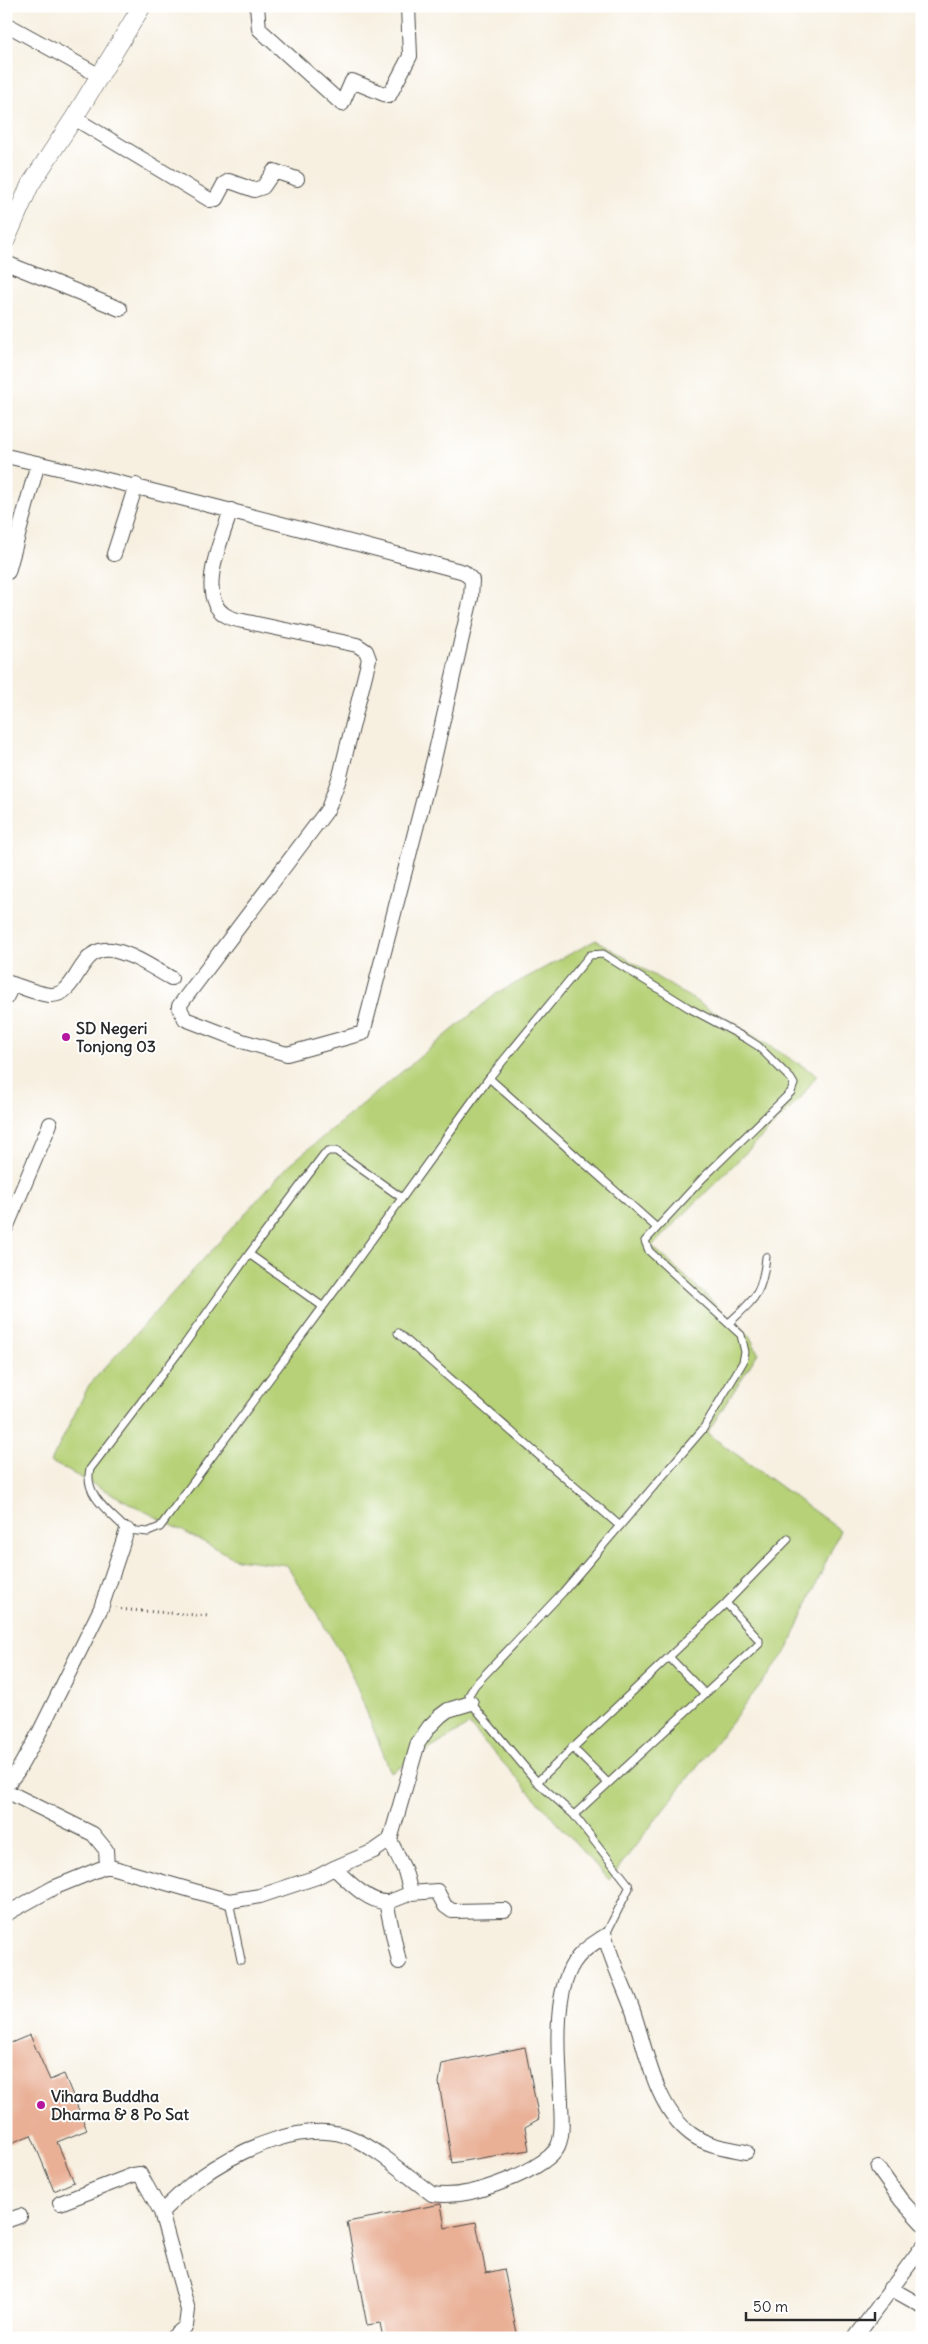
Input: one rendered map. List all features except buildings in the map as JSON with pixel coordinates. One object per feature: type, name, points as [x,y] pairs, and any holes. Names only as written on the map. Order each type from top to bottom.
[{"type":"street","points":[[6,240],[30,185],[74,118],[142,6]]},
{"type":"street","points":[[258,6],[259,29],[342,104],[352,81],[389,96],[410,56],[408,6]]},
{"type":"street","points":[[6,24],[100,76]]},
{"type":"street","points":[[74,118],[210,200],[216,199],[224,184],[229,180],[254,190],[263,187],[274,171],[297,179]]},
{"type":"street","points":[[6,263],[120,309]]},
{"type":"street","points":[[6,456],[136,485],[231,510],[464,572],[472,580],[474,586],[436,756],[363,1033],[287,1054],[242,1041],[185,1019],[179,1006],[328,809],[340,776],[369,659],[366,651],[351,643],[243,621],[225,615],[221,611],[214,599],[211,575],[231,510]]},
{"type":"street","points":[[8,572],[38,463]]},
{"type":"street","points":[[114,554],[136,485]]},
{"type":"street","points":[[6,998],[10,983],[50,995],[61,992],[69,986],[90,956],[106,950],[136,958],[171,978]]},
{"type":"street","points":[[6,1228],[50,1124]]},
{"type":"street","points":[[6,1786],[17,1772],[39,1734],[101,1608],[127,1530]]},
{"type":"street","points":[[6,1914],[53,1888],[107,1866],[229,1901],[284,1889],[374,1852],[390,1840],[418,1743],[429,1727],[440,1716],[448,1710],[471,1703]]},
{"type":"street","points":[[6,1791],[93,1834],[106,1850],[107,1866]]},
{"type":"street","points":[[390,1840],[405,1871],[411,1894]]},
{"type":"street","points":[[334,1868],[356,1888],[369,1896],[386,1902],[411,1894],[437,1891],[445,1906],[452,1911],[505,1910]]},
{"type":"street","points":[[386,1902],[399,1962]]},
{"type":"street","points":[[161,2212],[198,2179],[228,2161],[257,2146],[315,2131],[353,2138],[432,2194],[457,2195],[475,2191],[521,2174],[553,2153],[558,2146],[562,2120],[558,2038],[562,1998],[568,1972],[578,1957],[605,1936],[611,1960],[633,2010],[663,2100],[675,2119],[692,2135],[714,2146],[746,2152]]},
{"type":"street","points":[[878,2168],[901,2200],[922,2223]]},
{"type":"street","points":[[60,2203],[140,2174],[161,2212],[188,2310],[186,2326],[172,2338]]},
{"type":"street","points":[[6,2221],[20,2216]]},
{"type":"street","points":[[855,2338],[922,2247]]},
{"type":"street","points":[[890,2288],[922,2306]]},
{"type":"lane","points":[[402,1198],[336,1151],[328,1151],[324,1154],[179,1352],[90,1469],[88,1476],[91,1491],[127,1530],[148,1532],[160,1527],[252,1403],[490,1078],[585,959],[592,953],[603,954],[689,1008],[758,1046],[794,1084],[793,1088],[703,1178],[645,1241],[649,1251],[741,1334],[745,1352],[743,1362],[703,1429],[563,1592],[475,1685],[469,1695],[471,1703],[537,1782],[574,1815],[629,1886],[605,1936]]},
{"type":"lane","points":[[490,1078],[657,1228]]},
{"type":"lane","points":[[249,1254],[322,1306]]},
{"type":"lane","points":[[729,1323],[758,1294],[764,1276],[766,1257]]},
{"type":"lane","points":[[398,1333],[620,1526]]},
{"type":"lane","points":[[537,1782],[726,1603],[788,1539]]},
{"type":"lane","points":[[574,1815],[760,1643],[726,1603]]},
{"type":"lane","points":[[669,1657],[705,1694]]},
{"type":"lane","points":[[572,1747],[608,1783]]},
{"type":"lane","points":[[229,1901],[241,1960]]},
{"type":"path","points":[[101,1608],[210,1616]]},
{"type":"green space","points":[[596,940],[817,1075],[800,1099],[652,1246],[749,1335],[758,1353],[707,1433],[840,1530],[788,1649],[609,1880],[469,1725],[391,1773],[347,1663],[287,1565],[236,1559],[51,1462],[89,1385],[289,1165],[496,994]]},
{"type":"place","name":"SD Negeri Tonjong 03","points":[[66,1037]]},
{"type":"place","name":"Vihara Buddha Dharma & 8 Po Sat","points":[[41,2105]]}]
